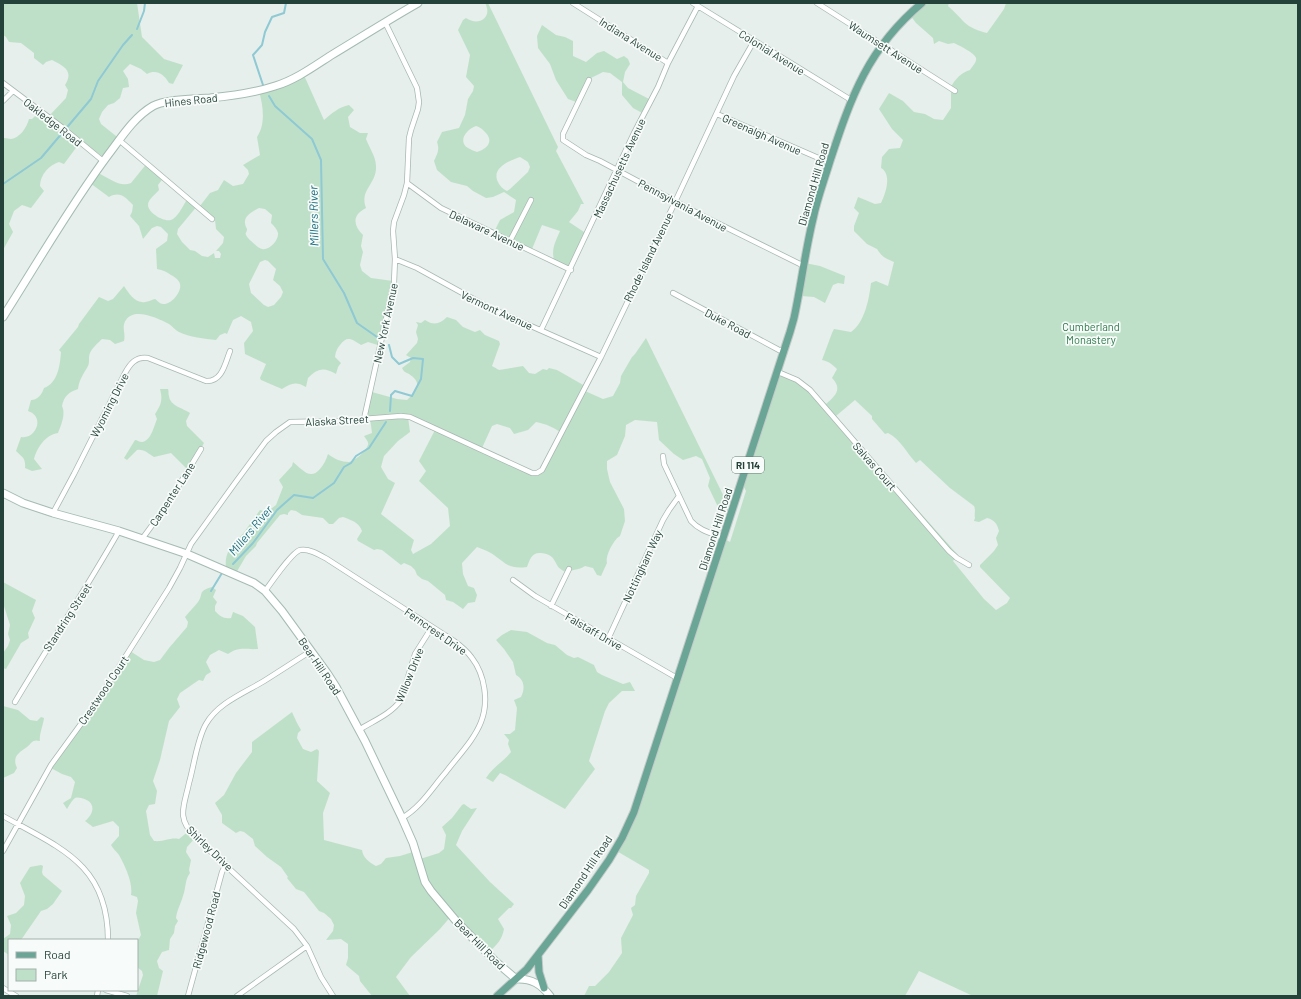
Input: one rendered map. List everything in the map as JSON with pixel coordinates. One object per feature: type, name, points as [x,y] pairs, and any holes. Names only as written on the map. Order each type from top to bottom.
[{"type":"main road","name":"Diamond Hill Road","points":[[498,996],[527,969],[601,872],[622,838],[634,812],[785,351],[794,318],[815,210],[823,180],[830,163],[840,129],[851,100],[867,67],[882,45],[900,23],[922,3]]},
{"type":"main road","points":[[538,955],[539,972],[544,988]]},
{"type":"street","name":"Hines Road","points":[[3,317],[103,161],[141,115],[152,106],[172,101],[236,95],[284,84],[384,22],[418,3]]},
{"type":"street","name":"Indiana Avenue","points":[[573,3],[668,63]]},
{"type":"street","name":"Colonial Avenue","points":[[693,3],[851,100]]},
{"type":"street","name":"Waumsett Avenue","points":[[817,3],[954,91]]},
{"type":"street","name":"Massachusetts Avenue","points":[[541,330],[571,270],[634,133],[698,6]]},
{"type":"street","name":"New York Avenue","points":[[364,419],[392,296],[395,274],[394,222],[407,183],[408,142],[418,109],[419,95],[384,22]]},
{"type":"street","name":"Rhode Island Avenue","points":[[540,472],[545,466],[601,357],[734,76],[754,41]]},
{"type":"street","name":"Pennsylvania Avenue","points":[[589,80],[563,134],[563,140],[586,155],[804,266]]},
{"type":"street","name":"Oakledge Road","points":[[3,83],[63,128],[103,161]]},
{"type":"street","points":[[3,101],[13,91]]},
{"type":"street","name":"Greenalgh Avenue","points":[[717,114],[830,163]]},
{"type":"street","points":[[119,140],[212,219]]},
{"type":"street","name":"Delaware Avenue","points":[[407,183],[441,208],[571,270]]},
{"type":"street","points":[[510,241],[531,200]]},
{"type":"street","name":"Vermont Avenue","points":[[395,259],[417,268],[488,307],[601,357]]},
{"type":"street","name":"Duke Road","points":[[673,293],[779,350],[785,351]]},
{"type":"street","name":"Wyoming Drive","points":[[53,513],[125,373],[133,362],[141,357],[148,358],[206,381],[211,381],[218,377],[230,351]]},
{"type":"street","name":"Salvas Court","points":[[778,372],[797,380],[810,390],[949,551],[969,565]]},
{"type":"street","name":"Alaska Street","points":[[187,554],[191,544],[262,447],[276,432],[290,422],[401,416],[410,417],[532,473],[537,474],[540,472]]},
{"type":"street","name":"Carpenter Lane","points":[[142,539],[167,505],[201,449]]},
{"type":"street","points":[[664,456],[664,464],[691,521],[702,530],[724,538]]},
{"type":"street","name":"Bear Hill Road","points":[[3,493],[18,501],[53,513],[119,531],[187,554],[254,583],[265,591],[282,611],[327,673],[359,730],[402,818],[413,844],[425,882],[457,922],[495,961],[516,979]]},
{"type":"street","name":"Nottingham Way","points":[[608,639],[664,520],[679,496]]},
{"type":"street","name":"Standring Street","points":[[15,702],[42,656],[91,580],[119,531]]},
{"type":"street","name":"Ferncrest Drive","points":[[265,591],[296,552],[301,550],[310,551],[327,559],[454,641],[467,652],[477,665],[485,691],[484,712],[481,723],[418,807],[402,818]]},
{"type":"street","name":"Crestwood Court","points":[[3,851],[51,765],[94,706],[169,588],[187,554]]},
{"type":"street","points":[[551,606],[569,569]]},
{"type":"street","name":"Falstaff Drive","points":[[513,580],[551,606],[677,678]]},
{"type":"street","name":"Willow Drive","points":[[359,730],[396,707],[401,700],[412,661],[432,627]]},
{"type":"street","name":"Shirley Drive","points":[[311,651],[224,705],[210,718],[205,726],[200,740],[184,806],[183,818],[188,829],[290,924],[307,946],[321,977],[334,996]]},
{"type":"street","points":[[3,816],[62,849],[82,866],[98,889],[103,900],[108,925],[108,939]]},
{"type":"street","name":"Ridgewood Road","points":[[188,996],[222,872],[226,864]]},
{"type":"street","points":[[237,996],[307,946]]},
{"type":"street","points":[[516,979],[522,978],[533,980],[544,988],[550,996]]},
{"type":"street","points":[[3,988],[16,996]]},
{"type":"street","points":[[110,991],[127,996]]},
{"type":"green space","points":[[3,3],[137,3],[142,37],[164,59],[183,65],[173,84],[169,83],[160,73],[154,72],[147,74],[141,69],[130,64],[123,71],[128,79],[129,87],[123,88],[120,98],[114,103],[108,105],[102,112],[99,119],[101,124],[121,140],[106,159],[81,141],[64,164],[59,162],[55,163],[49,168],[43,174],[40,182],[40,186],[44,191],[31,208],[22,205],[14,211],[9,224],[13,232],[3,250],[3,139],[17,137],[25,129],[29,119],[32,119],[41,110],[49,116],[66,98],[68,90],[65,85],[68,80],[68,73],[64,67],[52,60],[43,65],[34,58],[34,53],[21,43],[9,42],[3,35]]},
{"type":"green space","points":[[485,3],[488,3],[558,147],[556,151],[584,204],[581,204],[578,211],[569,222],[587,234],[571,267],[554,260],[554,248],[560,231],[542,225],[532,249],[494,232],[500,220],[514,212],[516,200],[504,192],[493,197],[486,198],[467,186],[451,182],[437,170],[434,161],[438,150],[437,142],[442,132],[459,128],[465,115],[468,99],[474,86],[466,77],[470,55],[458,30],[463,20],[466,18],[471,21],[480,21],[483,19],[486,16],[487,8]],"holes":[[[476,126],[481,128],[489,138],[489,143],[487,146],[477,152],[468,148],[463,142],[464,136],[467,132]],[[520,157],[528,162],[530,167],[528,172],[507,191],[501,187],[496,177],[497,173],[506,163]]]},
{"type":"green space","name":"Cumberland Monastery","points":[[922,3],[949,3],[948,6],[966,24],[987,33],[1004,9],[1006,3],[1298,3],[1298,996],[973,996],[919,971],[905,996],[584,996],[589,986],[595,986],[609,972],[622,953],[621,938],[633,915],[631,908],[635,905],[636,896],[649,873],[649,870],[615,850],[631,822],[725,539],[730,542],[746,491],[743,485],[781,370],[801,380],[826,404],[835,395],[837,389],[837,386],[832,378],[837,369],[830,363],[822,360],[834,329],[851,332],[856,328],[866,310],[871,283],[876,281],[888,286],[894,262],[880,254],[877,249],[867,244],[854,231],[854,226],[859,213],[854,208],[858,197],[875,204],[881,203],[887,184],[886,175],[881,168],[882,157],[889,149],[900,148],[903,140],[892,129],[879,109],[889,93],[903,101],[914,112],[925,114],[934,119],[943,120],[951,108],[951,87],[962,74],[970,70],[976,61],[973,54],[954,43],[948,44],[939,41],[934,44],[933,38],[916,23],[910,15]],"holes":[[[855,400],[872,416],[872,419],[885,434],[888,433],[893,436],[916,463],[920,460],[950,488],[974,506],[974,521],[979,522],[987,518],[995,523],[999,531],[996,538],[998,545],[980,565],[980,567],[1010,598],[1007,603],[996,610],[984,599],[953,561],[958,555],[836,416]]]},
{"type":"green space","points":[[542,25],[556,35],[573,41],[573,56],[586,62],[597,53],[604,51],[617,59],[624,56],[628,59],[630,64],[625,72],[623,82],[628,88],[651,100],[644,114],[633,108],[622,95],[622,82],[610,73],[603,72],[591,78],[579,103],[568,99],[556,80],[550,64],[538,48],[537,36]]},
{"type":"green space","points":[[303,73],[324,120],[339,109],[349,105],[354,110],[348,117],[350,127],[360,133],[368,133],[366,139],[375,159],[376,172],[366,192],[364,202],[366,208],[356,217],[356,224],[357,228],[363,235],[361,246],[363,252],[360,265],[362,271],[371,278],[395,282],[383,344],[381,346],[368,342],[361,345],[347,339],[336,352],[335,357],[341,363],[336,374],[328,370],[318,370],[308,378],[306,387],[299,384],[294,384],[288,385],[282,389],[261,380],[260,378],[266,364],[245,354],[244,343],[253,331],[251,322],[241,316],[233,320],[227,334],[225,333],[220,335],[216,340],[187,335],[179,332],[169,324],[159,319],[146,315],[135,314],[126,320],[124,328],[124,341],[115,344],[110,340],[102,339],[91,351],[89,356],[89,364],[78,389],[70,393],[64,400],[62,406],[62,423],[58,433],[45,439],[39,446],[35,455],[34,459],[42,469],[32,471],[25,468],[22,456],[16,451],[21,437],[31,435],[36,427],[36,418],[28,411],[31,400],[36,399],[44,388],[49,386],[55,378],[60,362],[61,352],[59,350],[78,327],[99,297],[108,301],[113,299],[124,286],[139,302],[155,299],[161,304],[166,304],[178,294],[180,287],[178,280],[165,271],[157,269],[156,249],[167,241],[168,234],[161,227],[157,226],[152,228],[143,239],[139,226],[130,216],[133,205],[125,197],[119,195],[109,197],[90,183],[98,173],[118,183],[131,183],[148,162],[165,176],[158,185],[159,190],[148,203],[151,211],[162,219],[173,219],[178,215],[188,198],[198,205],[178,229],[177,234],[190,250],[195,251],[202,256],[208,257],[214,253],[215,258],[220,258],[221,254],[219,251],[216,251],[223,243],[224,237],[216,229],[215,220],[200,206],[210,193],[218,190],[224,180],[233,186],[243,184],[249,174],[248,170],[243,165],[260,155],[257,137],[262,126],[263,114],[259,91]],"holes":[[[259,208],[265,209],[272,215],[271,223],[278,233],[275,242],[270,247],[265,249],[260,249],[248,238],[246,234],[247,229],[245,220],[247,216]],[[265,260],[276,269],[273,280],[280,286],[283,292],[281,297],[274,305],[268,307],[251,293],[249,284],[260,262]]]},
{"type":"green space","points":[[805,263],[820,266],[845,276],[844,284],[838,283],[833,285],[825,303],[814,297],[801,296]]},
{"type":"green space","points":[[447,317],[456,320],[463,327],[475,332],[480,330],[485,335],[499,341],[500,344],[492,366],[499,370],[523,366],[529,373],[535,374],[543,369],[547,370],[549,368],[557,370],[585,386],[585,391],[603,399],[613,396],[620,383],[621,376],[632,357],[646,338],[732,513],[719,509],[708,486],[710,478],[702,459],[696,456],[683,460],[659,440],[657,422],[635,420],[626,425],[625,436],[617,455],[607,461],[610,482],[624,509],[625,521],[620,536],[615,540],[610,548],[607,563],[601,576],[597,575],[593,568],[585,566],[567,573],[559,568],[551,556],[541,553],[533,555],[527,567],[514,567],[506,564],[488,551],[477,547],[462,563],[463,574],[468,586],[474,588],[477,595],[475,602],[468,603],[463,609],[453,602],[446,600],[445,595],[428,581],[417,575],[411,566],[404,563],[401,565],[382,550],[374,550],[358,541],[357,539],[362,531],[359,525],[354,522],[343,517],[339,518],[333,524],[329,524],[323,518],[302,515],[291,510],[288,515],[280,515],[256,546],[246,556],[236,573],[226,568],[228,551],[260,510],[267,512],[276,505],[283,487],[279,480],[292,466],[293,462],[306,473],[313,474],[325,462],[328,454],[338,460],[349,462],[363,453],[368,444],[364,436],[372,433],[370,418],[366,417],[372,392],[397,399],[407,400],[411,397],[416,390],[417,384],[413,377],[402,368],[410,362],[411,358],[406,355],[417,343],[418,339],[416,332],[418,325],[416,322],[421,323],[425,320],[434,324],[439,323]],"holes":[[[408,417],[434,425],[436,428],[419,461],[426,471],[419,481],[448,508],[450,526],[431,544],[413,554],[411,550],[414,540],[381,514],[395,483],[388,479],[381,467],[384,456],[398,441],[410,432]],[[536,422],[553,428],[562,434],[538,472],[531,471],[482,448],[492,426],[497,424],[510,428],[514,434],[528,430]]]},
{"type":"green space","points":[[160,389],[168,389],[172,402],[190,413],[186,421],[187,426],[204,443],[191,466],[186,468],[171,453],[154,457],[144,451],[137,450],[127,460],[124,458],[135,440],[141,442],[145,441],[152,433],[157,419],[155,414],[161,402]]},
{"type":"green space","points":[[3,582],[36,600],[32,611],[35,618],[28,633],[29,638],[21,643],[6,669],[3,668],[3,653],[10,640],[8,634],[10,625],[3,603]]},
{"type":"green space","points":[[212,587],[216,590],[213,597],[217,602],[215,611],[220,616],[224,618],[231,618],[233,612],[243,616],[255,627],[258,649],[239,649],[228,654],[219,650],[210,655],[206,662],[211,672],[206,675],[203,681],[199,680],[180,693],[177,699],[180,707],[169,721],[160,760],[153,781],[157,791],[155,804],[149,805],[146,811],[150,835],[154,841],[179,839],[190,830],[193,830],[197,836],[187,847],[186,852],[191,860],[189,870],[190,873],[187,878],[184,893],[177,912],[176,918],[178,921],[175,926],[174,933],[170,939],[169,950],[162,952],[157,961],[159,968],[163,971],[157,996],[136,996],[143,975],[142,971],[138,968],[138,940],[141,935],[136,913],[138,901],[137,897],[131,895],[131,885],[126,869],[119,855],[111,845],[119,836],[119,827],[113,821],[93,827],[85,821],[92,811],[91,804],[86,800],[75,798],[67,809],[63,803],[71,798],[75,782],[71,777],[51,768],[130,651],[144,660],[154,662],[160,660],[187,627],[188,622],[185,617],[198,602],[203,591]]},
{"type":"green space","points":[[511,630],[527,632],[547,643],[555,645],[567,655],[574,658],[578,657],[594,665],[597,672],[602,675],[623,684],[630,682],[635,691],[622,691],[609,703],[589,761],[595,769],[565,809],[500,773],[493,782],[486,778],[511,752],[508,744],[509,740],[504,734],[510,734],[515,730],[517,708],[514,700],[521,697],[523,691],[523,682],[516,675],[513,662],[496,640]]},
{"type":"green space","points":[[3,706],[18,710],[30,720],[37,721],[41,717],[44,718],[40,741],[34,741],[19,753],[15,761],[17,768],[14,773],[3,778]]},
{"type":"green space","points":[[292,712],[301,730],[298,733],[297,738],[303,749],[311,752],[317,749],[319,751],[317,781],[330,793],[323,813],[324,840],[362,850],[367,860],[376,866],[381,864],[386,858],[400,856],[416,851],[420,859],[439,853],[444,849],[446,835],[442,827],[452,818],[462,805],[464,804],[471,809],[477,808],[462,831],[456,845],[490,882],[514,904],[498,919],[504,929],[503,933],[499,941],[490,951],[454,915],[452,915],[411,957],[396,977],[410,996],[372,996],[360,981],[359,976],[346,965],[348,958],[348,944],[341,939],[326,940],[333,931],[334,925],[331,919],[319,911],[304,892],[296,889],[287,878],[288,877],[281,867],[255,846],[253,839],[244,832],[240,831],[236,833],[222,823],[222,815],[215,803],[224,795],[236,773],[252,752],[252,742]]},
{"type":"green space","points":[[43,866],[43,875],[62,891],[53,904],[47,909],[41,911],[22,939],[8,939],[8,954],[3,951],[3,939],[10,934],[11,925],[7,916],[16,913],[24,905],[25,896],[20,883],[30,867]]},
{"type":"waterway","points":[[137,29],[144,11],[145,3]]},
{"type":"waterway","name":"Millers River","points":[[263,85],[253,55],[262,45],[265,32],[272,17],[284,13],[286,3]]},
{"type":"waterway","points":[[3,184],[41,158],[91,99],[98,81],[123,45],[132,35]]},
{"type":"waterway","name":"Millers River","points":[[269,96],[275,106],[312,139],[321,160],[323,259],[344,293],[357,323],[377,337]]},
{"type":"waterway","name":"Millers River","points":[[389,345],[392,357],[399,364],[413,358],[423,359],[421,379],[412,396],[395,391],[391,395],[390,411]]},
{"type":"waterway","name":"Millers River","points":[[233,564],[253,543],[277,510],[294,495],[313,498],[334,483],[344,467],[351,463],[356,456],[369,448],[386,422]]},
{"type":"waterway","name":"Millers River","points":[[211,591],[222,573]]}]
